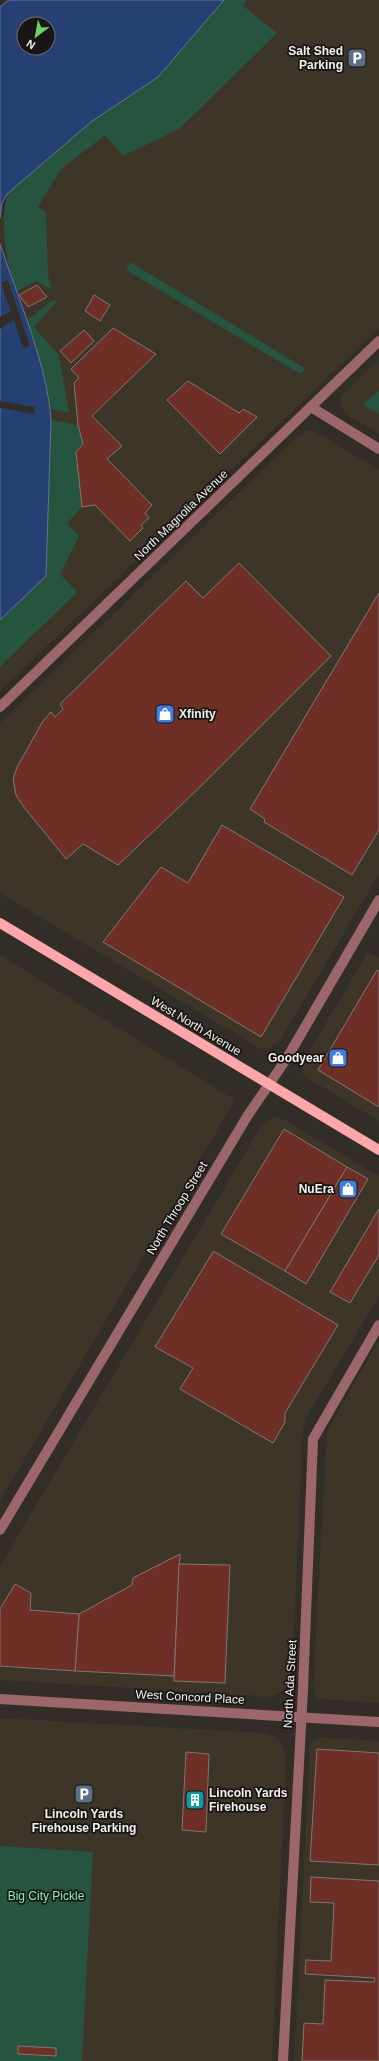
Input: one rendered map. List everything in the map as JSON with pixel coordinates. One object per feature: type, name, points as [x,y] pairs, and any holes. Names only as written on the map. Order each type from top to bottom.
[{"type":"main road","name":"West North Avenue","points":[[0,923],[379,1150]]},
{"type":"street","name":"North Magnolia Avenue","points":[[0,707],[379,341]]},
{"type":"street","points":[[311,407],[379,449]]},
{"type":"street","name":"North Throop Street","points":[[0,1530],[248,1115],[291,1051],[379,900]]},
{"type":"street","name":"North Ada Street","points":[[283,2061],[301,1717],[313,1439],[379,1325]]},
{"type":"street","name":"West Concord Place","points":[[0,1699],[379,1722]]},
{"type":"shaded area","points":[[224,0],[379,0],[379,328],[0,691],[0,620],[46,576],[51,420],[38,355],[0,244],[0,218],[158,77]]},
{"type":"shaded area","points":[[379,359],[379,434],[345,414],[341,406],[341,396]]},
{"type":"shaded area","points":[[306,431],[314,431],[379,470],[379,874],[281,1039],[266,1050],[261,1049],[0,893],[0,723],[299,435]]},
{"type":"shaded area","points":[[368,952],[379,958],[379,1121],[309,1079],[302,1073],[310,1050]]},
{"type":"shaded area","points":[[0,955],[235,1100],[0,1501]]},
{"type":"shaded area","points":[[279,1117],[379,1176],[379,1296],[307,1416],[303,1429],[292,1674],[290,1682],[285,1690],[271,1697],[0,1680],[0,1566],[261,1126],[266,1121]]},
{"type":"shaded area","points":[[379,1340],[379,1703],[321,1699],[316,1697],[313,1690],[327,1431]]},
{"type":"shaded area","points":[[0,1718],[264,1733],[278,1738],[286,1756],[272,2061],[0,2061]]},
{"type":"shaded area","points":[[320,1737],[379,1741],[379,2061],[294,2061],[310,1748],[312,1741]]},
{"type":"green space","points":[[224,0],[247,0],[243,6],[277,33],[179,129],[123,156],[105,135],[61,169],[38,207],[46,212],[48,275],[52,290],[36,281],[16,292],[9,268],[5,243],[4,218],[7,194],[91,122],[158,77]]},
{"type":"green space","points":[[130,262],[306,369],[300,374],[126,270]]},
{"type":"green space","points":[[58,300],[34,327],[59,355],[69,413],[50,409],[44,376],[26,321],[50,302]]},
{"type":"green space","points":[[379,390],[379,414],[363,405]]},
{"type":"green space","points":[[51,420],[78,425],[83,444],[76,452],[82,507],[67,523],[79,536],[60,574],[77,592],[0,667],[0,620],[46,576]]},
{"type":"green space","name":"Big City Pickle","points":[[0,1846],[93,1852],[82,2061],[0,2061]]},
{"type":"water","points":[[9,0],[224,0],[158,77],[91,122],[7,194],[2,203],[0,218],[0,7]]},
{"type":"water","points":[[0,244],[38,354],[44,376],[51,420],[46,576],[0,620]]},
{"type":"pier","points":[[8,280],[30,346],[23,348],[14,320],[0,329],[0,317],[11,312],[1,283]]},
{"type":"pier","points":[[0,401],[35,407],[34,414],[0,408]]},
{"type":"building","points":[[37,285],[47,297],[28,307],[19,295]]},
{"type":"building","points":[[94,295],[110,305],[100,321],[85,311]]},
{"type":"building","points":[[113,328],[156,354],[92,416],[122,446],[107,459],[152,505],[145,513],[149,518],[141,525],[143,528],[130,541],[95,505],[82,507],[76,452],[83,444],[78,425],[74,383],[79,378],[71,369]]},
{"type":"building","points":[[84,330],[94,341],[71,363],[60,351]]},
{"type":"building","points":[[188,381],[239,413],[243,409],[257,417],[220,454],[167,400]]},
{"type":"building","name":"Xfinity","points":[[239,563],[331,656],[200,787],[118,865],[83,844],[66,859],[23,806],[16,795],[13,779],[17,767],[43,721],[51,712],[55,717],[63,709],[60,704],[186,581],[203,598]]},
{"type":"building","points":[[379,593],[379,830],[352,875],[264,822],[265,819],[250,809]]},
{"type":"building","points":[[222,825],[344,897],[261,1037],[103,942],[161,867],[188,883]]},
{"type":"building","points":[[377,970],[379,971],[379,1107],[318,1070]]},
{"type":"building","points":[[284,1129],[347,1167],[285,1271],[221,1234]]},
{"type":"building","points":[[347,1167],[368,1179],[306,1284],[285,1271]]},
{"type":"building","points":[[379,1209],[379,1255],[350,1303],[330,1292]]},
{"type":"building","points":[[213,1252],[338,1325],[285,1413],[285,1422],[273,1443],[180,1389],[193,1368],[155,1347]]},
{"type":"building","points":[[180,1554],[174,1676],[75,1671],[79,1614],[132,1585],[133,1578]]},
{"type":"building","points":[[179,1564],[230,1565],[225,1683],[174,1681]]},
{"type":"building","points":[[15,1584],[31,1593],[30,1610],[79,1614],[75,1671],[0,1666],[0,1609]]},
{"type":"building","points":[[317,1749],[379,1753],[379,1865],[310,1861]]},
{"type":"building","name":"Lincoln Yards Firehouse","points":[[186,1752],[209,1754],[206,1832],[182,1830]]},
{"type":"building","points":[[311,1877],[379,1881],[379,2061],[302,2061],[304,2023],[323,2024],[325,1980],[374,1982],[375,1978],[305,1974],[306,1960],[331,1961],[334,1903],[310,1902]]},
{"type":"building","points":[[18,2046],[56,2048],[56,2056],[18,2054]]},
{"type":"place","name":"Salt Shed Parking","points":[[357,58]]},
{"type":"place","name":"Xfinity","points":[[165,714]]},
{"type":"place","name":"Goodyear","points":[[338,1058]]},
{"type":"place","name":"NuEra","points":[[348,1189]]},
{"type":"place","name":"Lincoln Yards Firehouse Parking","points":[[84,1794]]},
{"type":"place","name":"Lincoln Yards Firehouse","points":[[195,1800]]}]
